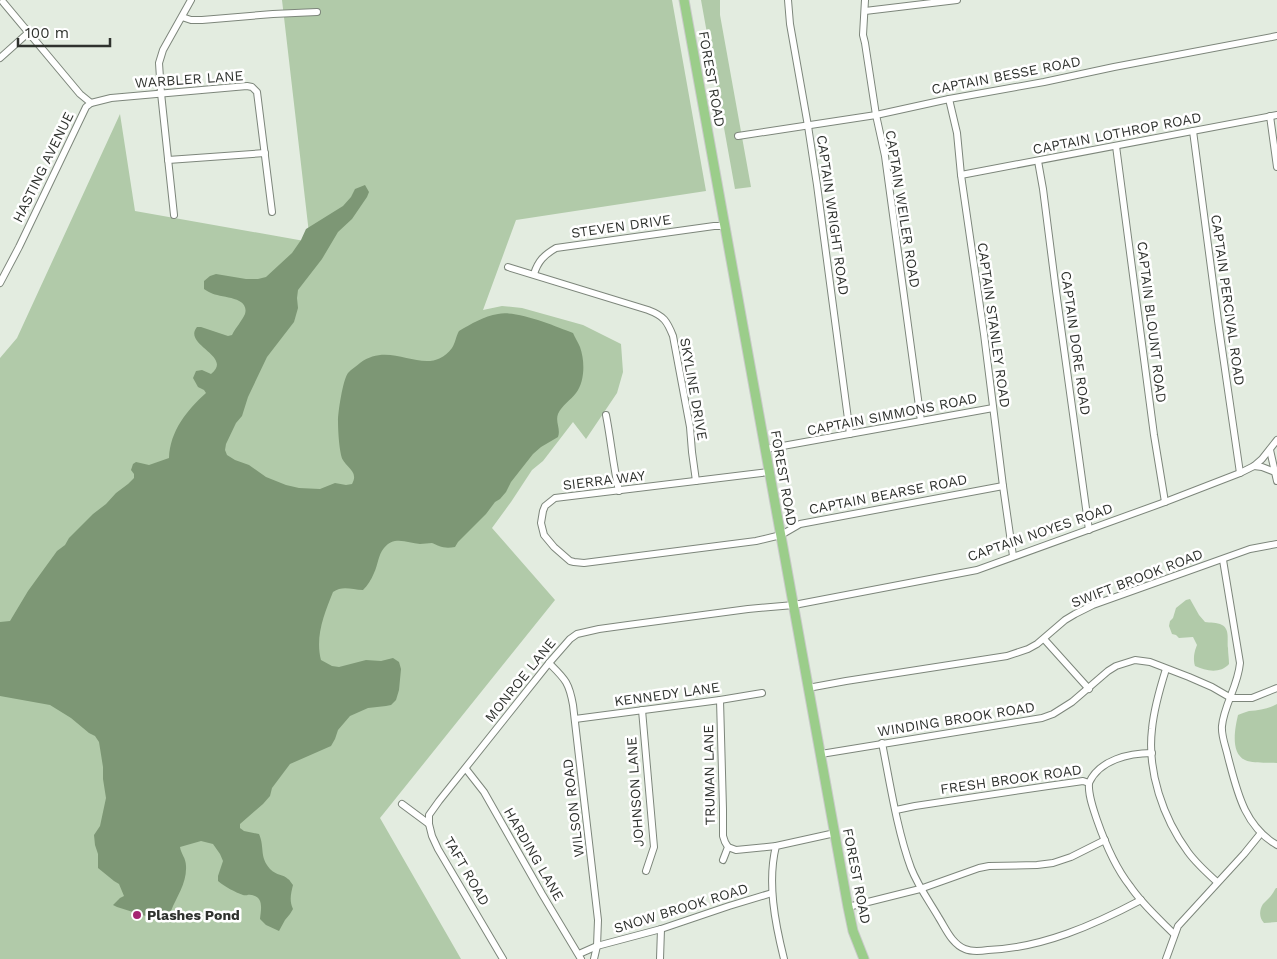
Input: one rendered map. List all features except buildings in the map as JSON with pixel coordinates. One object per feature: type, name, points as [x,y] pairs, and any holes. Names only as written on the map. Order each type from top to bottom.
[{"type":"main road","name":"FOREST ROAD","points":[[684,0],[848,907],[853,931],[864,959]]},
{"type":"street","points":[[174,215],[159,63],[160,57],[192,0]]},
{"type":"street","name":"CAPTAIN WRIGHT ROAD","points":[[788,0],[790,24],[808,126],[850,434]]},
{"type":"street","name":"CAPTAIN WEILER ROAD","points":[[865,0],[864,35],[876,115],[885,156],[921,421]]},
{"type":"street","points":[[865,11],[957,0]]},
{"type":"street","name":"HASTING AVENUE","points":[[0,283],[86,107],[91,103],[80,94],[3,2]]},
{"type":"street","points":[[182,17],[191,20],[202,20],[317,12]]},
{"type":"street","points":[[0,58],[28,33]]},
{"type":"street","name":"CAPTAIN BESSE ROAD","points":[[738,136],[876,115],[949,99],[1277,36]]},
{"type":"street","name":"WARBLER LANE","points":[[91,103],[111,98],[161,93],[252,87],[257,92],[272,212]]},
{"type":"street","name":"CAPTAIN STANLEY ROAD","points":[[949,99],[957,133],[961,175],[1013,556]]},
{"type":"street","points":[[1274,115],[1277,167]]},
{"type":"street","name":"CAPTAIN LOTHROP ROAD","points":[[961,175],[1274,115]]},
{"type":"street","name":"CAPTAIN PERCIVAL ROAD","points":[[1193,131],[1240,472]]},
{"type":"street","name":"CAPTAIN BLOUNT ROAD","points":[[1116,146],[1154,435],[1165,502]]},
{"type":"street","points":[[168,160],[265,153]]},
{"type":"street","name":"CAPTAIN DORE ROAD","points":[[1038,161],[1089,530]]},
{"type":"street","name":"STEVEN DRIVE","points":[[534,274],[540,261],[546,254],[556,248],[725,226]]},
{"type":"street","name":"SKYLINE DRIVE","points":[[508,267],[648,310],[664,318],[673,336],[690,427],[696,481]]},
{"type":"street","name":"CAPTAIN SIMMONS ROAD","points":[[766,449],[993,408]]},
{"type":"street","points":[[606,415],[619,491]]},
{"type":"street","name":"CAPTAIN NOYES ROAD","points":[[794,605],[977,570],[1165,502],[1254,466],[1277,440]]},
{"type":"street","points":[[1270,450],[1277,481]]},
{"type":"street","points":[[1254,466],[1276,472]]},
{"type":"street","name":"SIERRA WAY","points":[[769,472],[555,498],[545,506],[541,523],[544,535],[554,547],[570,561],[578,563],[756,541],[781,534]]},
{"type":"street","name":"CAPTAIN BEARSE ROAD","points":[[781,534],[800,524],[1003,486]]},
{"type":"street","name":"SWIFT BROOK ROAD","points":[[808,688],[846,680],[1007,656],[1044,639],[1065,620],[1093,605],[1250,549],[1277,544]]},
{"type":"street","points":[[1223,560],[1240,663],[1239,676],[1226,708],[1222,726],[1224,740],[1233,777],[1245,812],[1261,833],[1277,845]]},
{"type":"street","name":"MONROE LANE","points":[[429,824],[429,816],[439,801],[549,662],[577,634],[599,629],[702,615],[794,605]]},
{"type":"street","points":[[1044,639],[1089,689]]},
{"type":"street","name":"WINDING BROOK ROAD","points":[[821,754],[1042,718],[1061,710],[1116,666],[1135,660],[1150,662],[1166,668],[1212,687],[1231,698]]},
{"type":"street","name":"WILSON ROAD","points":[[549,662],[570,687],[575,719],[598,913],[597,946],[594,959]]},
{"type":"street","points":[[1166,668],[1151,731],[1156,787],[1166,814],[1188,853],[1217,882]]},
{"type":"street","points":[[1231,698],[1252,698],[1277,688]]},
{"type":"street","name":"KENNEDY LANE","points":[[575,719],[762,693]]},
{"type":"street","name":"TRUMAN LANE","points":[[720,700],[723,836],[724,842],[728,847],[724,860]]},
{"type":"street","name":"JOHNSON LANE","points":[[642,710],[654,847],[646,871]]},
{"type":"street","points":[[882,743],[904,846],[911,869],[920,889],[951,937],[966,949],[978,951],[1012,948],[1046,941],[1118,912],[1141,900]]},
{"type":"street","name":"FRESH BROOK ROAD","points":[[896,810],[1083,781],[1089,783],[1100,769],[1114,760],[1130,754],[1152,753]]},
{"type":"street","name":"HARDING LANE","points":[[466,768],[484,792],[580,956],[597,946]]},
{"type":"street","points":[[1089,783],[1094,810],[1119,870],[1141,900],[1174,934]]},
{"type":"street","points":[[402,804],[429,824]]},
{"type":"street","name":"TAFT ROAD","points":[[429,824],[438,849],[503,959]]},
{"type":"street","points":[[728,847],[736,850],[776,846],[835,833]]},
{"type":"street","points":[[1166,959],[1178,926],[1261,833]]},
{"type":"street","points":[[848,907],[920,889],[979,868],[1053,863],[1071,857],[1105,840]]},
{"type":"street","points":[[776,846],[772,870],[772,893],[784,959]]},
{"type":"street","name":"SNOW BROOK ROAD","points":[[597,946],[661,929],[772,893]]},
{"type":"street","points":[[660,959],[661,929]]},
{"type":"shaded area","points":[[282,0],[672,0],[706,191],[516,220],[483,310],[502,306],[522,308],[583,325],[621,344],[623,372],[617,393],[586,439],[573,422],[543,461],[532,470],[492,528],[555,600],[380,818],[461,959],[0,959],[0,358],[17,338],[120,114],[135,211],[310,242]]},
{"type":"shaded area","points":[[701,0],[720,0],[720,15],[751,187],[735,189]]},
{"type":"shaded area","name":"Plashes Pond","points":[[365,185],[369,192],[367,197],[352,219],[338,232],[322,259],[298,290],[298,308],[294,322],[267,357],[248,397],[242,416],[236,423],[226,444],[225,450],[227,455],[249,465],[266,477],[286,485],[320,489],[335,483],[352,484],[354,475],[342,459],[338,429],[341,396],[348,373],[360,363],[372,357],[385,355],[432,361],[442,357],[452,348],[459,331],[493,315],[506,313],[525,316],[573,333],[583,358],[581,383],[576,393],[558,414],[558,437],[533,454],[511,482],[506,492],[455,547],[443,547],[432,543],[392,542],[382,551],[373,576],[363,590],[344,588],[333,592],[320,634],[319,651],[321,660],[332,666],[339,667],[366,660],[381,661],[393,658],[399,662],[401,669],[399,690],[396,700],[391,705],[368,708],[350,716],[338,730],[331,746],[290,764],[272,788],[270,796],[240,824],[240,828],[244,831],[259,834],[264,860],[270,869],[286,877],[293,885],[291,900],[293,909],[279,931],[266,925],[260,919],[261,904],[256,896],[243,895],[218,881],[223,861],[213,844],[201,841],[180,847],[185,861],[186,872],[183,884],[168,918],[168,923],[113,905],[124,896],[119,884],[98,868],[98,854],[94,835],[100,826],[106,798],[99,742],[95,736],[50,705],[0,696],[0,622],[10,621],[28,591],[57,551],[65,545],[69,538],[134,478],[131,470],[133,464],[136,462],[149,465],[169,458],[176,430],[186,414],[206,393],[198,387],[193,378],[196,371],[202,370],[211,374],[216,368],[213,356],[196,339],[194,333],[197,327],[228,336],[232,335],[245,314],[243,304],[239,301],[208,292],[204,289],[204,281],[216,274],[246,279],[266,277],[292,253],[306,229],[343,206],[355,189]]},
{"type":"shaded area","points":[[1190,599],[1205,622],[1220,624],[1226,629],[1229,664],[1221,669],[1208,670],[1195,666],[1194,656],[1197,645],[1193,637],[1179,638],[1172,634],[1169,626],[1176,608]]},
{"type":"shaded area","points":[[1277,704],[1277,763],[1249,761],[1240,757],[1235,746],[1238,715]]},
{"type":"shaded area","points":[[1276,888],[1277,922],[1264,923],[1260,916],[1261,909]]},
{"type":"place","name":"Plashes Pond","points":[[137,915]]}]
